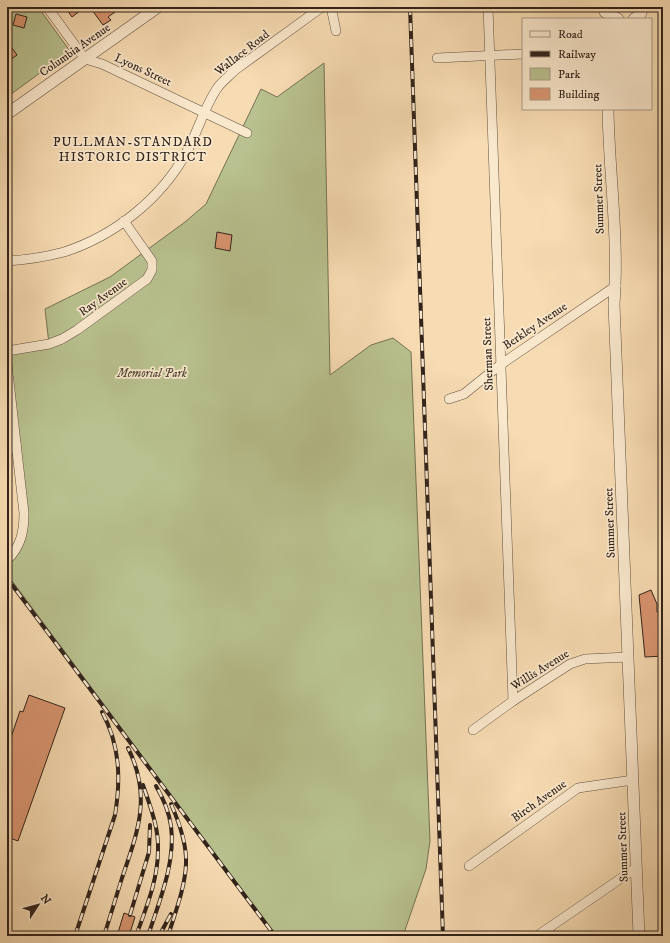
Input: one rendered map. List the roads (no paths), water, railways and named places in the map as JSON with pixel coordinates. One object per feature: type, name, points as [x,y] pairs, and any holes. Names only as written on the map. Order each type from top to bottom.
[{"type":"street","points":[[47,7],[85,59]]},
{"type":"street","name":"Columbia Avenue","points":[[7,114],[158,7]]},
{"type":"street","name":"Wallace Road","points":[[7,262],[43,257],[64,252],[84,244],[124,221],[158,190],[173,173],[192,141],[218,87],[235,70],[322,7]]},
{"type":"street","points":[[331,7],[336,31]]},
{"type":"street","name":"Sherman Street","points":[[488,7],[513,701]]},
{"type":"street","points":[[605,13],[616,18]]},
{"type":"street","points":[[437,58],[522,54]]},
{"type":"street","name":"Lyons Street","points":[[85,59],[102,64],[247,133]]},
{"type":"street","name":"Summer Street","points":[[609,110],[616,286],[614,304],[639,936]]},
{"type":"street","name":"Ray Avenue","points":[[7,351],[49,344],[62,339],[78,330],[147,279],[152,270],[152,261],[124,221]]},
{"type":"street","name":"Berkley Avenue","points":[[449,399],[464,394],[500,365],[616,286]]},
{"type":"street","points":[[7,364],[24,513],[23,531],[18,546],[7,560]]},
{"type":"street","points":[[7,452],[16,445]]},
{"type":"street","name":"Willis Avenue","points":[[474,730],[513,701],[570,664],[585,659],[628,657]]},
{"type":"street","name":"Birch Avenue","points":[[469,866],[578,788],[633,780]]},
{"type":"street","points":[[537,936],[636,868]]},
{"type":"railway","points":[[410,7],[443,936]]},
{"type":"railway","points":[[7,578],[275,936]]},
{"type":"railway","points":[[75,936],[115,815],[117,802],[118,762],[108,724],[102,712]]},
{"type":"railway","points":[[104,936],[133,845],[140,813],[141,798],[139,782],[135,765],[128,748]]},
{"type":"railway","points":[[136,936],[154,883],[158,850],[156,825],[143,785]]},
{"type":"railway","points":[[148,936],[166,882],[172,840],[169,816],[156,786]]},
{"type":"railway","points":[[168,936],[182,891],[186,864],[184,841],[180,825],[171,804]]},
{"type":"railway","points":[[130,915],[149,852],[150,825]]},
{"type":"railway","points":[[159,936],[171,914]]},
{"type":"district","name":"PULLMAN-STANDARD HISTORIC DISTRICT","points":[[133,150]]},
{"type":"park label","name":"Memorial Park","points":[[152,373]]}]
